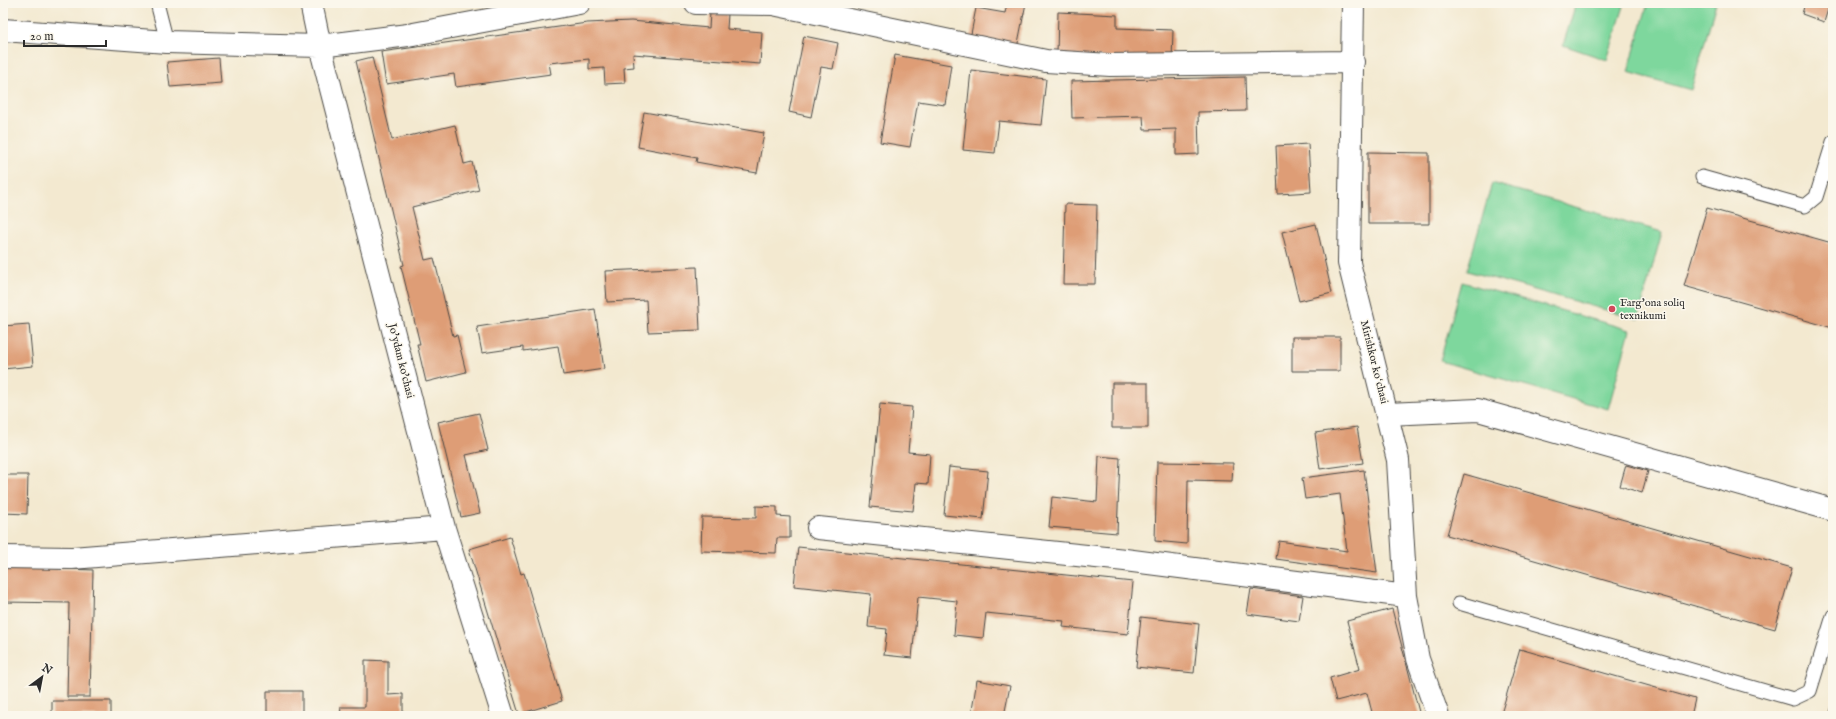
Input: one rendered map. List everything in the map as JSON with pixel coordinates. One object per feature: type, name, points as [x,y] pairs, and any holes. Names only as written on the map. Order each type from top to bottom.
[{"type":"street","name":"Jo'ydam ko'chasi","points":[[311,3],[320,46],[444,528],[503,716]]},
{"type":"street","points":[[3,30],[167,42],[320,46],[408,35],[579,3]]},
{"type":"street","points":[[696,3],[773,4],[1046,61],[1110,65],[1353,62]]},
{"type":"street","name":"Mirishkor koʻchasi","points":[[1353,3],[1350,263],[1398,460],[1406,596],[1418,659],[1438,716]]},
{"type":"street","points":[[1387,414],[1478,410],[1833,510]]},
{"type":"street","points":[[3,557],[72,558],[444,528]]},
{"type":"street","points":[[818,528],[1125,560],[1406,596]]},
{"type":"lane","points":[[156,3],[167,42]]},
{"type":"lane","points":[[1702,177],[1805,206],[1816,197],[1833,142]]},
{"type":"lane","points":[[1459,603],[1793,698],[1810,691],[1833,616]]},
{"type":"green space","points":[[1576,3],[1625,3],[1607,60],[1563,45]]},
{"type":"green space","points":[[1648,3],[1716,3],[1691,90],[1628,72]]},
{"type":"green space","points":[[1492,183],[1662,232],[1638,319],[1467,271]]},
{"type":"green space","points":[[1462,282],[1630,330],[1608,409],[1440,361]]},
{"type":"building","points":[[1007,3],[1026,3],[1017,48],[970,39],[976,8],[1005,13]]},
{"type":"building","points":[[1805,3],[1830,3],[1824,22],[1802,14]]},
{"type":"building","points":[[1058,12],[1117,15],[1117,28],[1173,30],[1172,60],[1057,55]]},
{"type":"building","points":[[710,13],[728,14],[727,29],[762,32],[760,64],[633,54],[634,67],[624,68],[625,83],[605,84],[604,68],[589,69],[589,59],[549,63],[551,74],[456,87],[454,74],[386,84],[381,52],[587,23],[631,21],[709,28]]},
{"type":"building","points":[[804,36],[838,43],[833,69],[821,67],[811,117],[789,112]]},
{"type":"building","points":[[895,55],[951,65],[945,105],[918,101],[910,147],[880,142]]},
{"type":"building","points":[[372,57],[392,140],[455,125],[464,164],[472,162],[479,190],[412,207],[425,260],[434,258],[453,336],[457,335],[466,372],[426,382],[417,344],[420,344],[401,266],[404,265],[356,61]]},
{"type":"building","points":[[219,58],[221,83],[170,87],[167,62]]},
{"type":"building","points":[[971,70],[1046,79],[1041,125],[999,121],[995,153],[963,150]]},
{"type":"building","points":[[1245,77],[1246,111],[1198,112],[1199,154],[1176,155],[1176,129],[1144,130],[1143,116],[1072,118],[1071,81]]},
{"type":"building","points":[[644,112],[764,133],[757,173],[696,162],[697,158],[638,147]]},
{"type":"building","points":[[1308,144],[1311,192],[1278,194],[1276,146]]},
{"type":"building","points":[[1368,152],[1429,153],[1429,224],[1368,224]]},
{"type":"building","points":[[1065,204],[1097,205],[1095,284],[1063,284]]},
{"type":"building","points":[[1707,208],[1832,243],[1833,240],[1833,328],[1684,286]]},
{"type":"building","points":[[1316,224],[1332,293],[1299,301],[1282,232]]},
{"type":"building","points":[[697,267],[700,330],[648,332],[646,300],[607,302],[605,271]]},
{"type":"building","points":[[595,309],[604,369],[563,375],[558,346],[523,351],[523,347],[482,353],[477,327]]},
{"type":"building","points":[[29,324],[33,366],[3,369],[3,326]]},
{"type":"building","points":[[1292,337],[1340,337],[1340,371],[1292,371]]},
{"type":"building","points":[[1112,383],[1148,383],[1148,428],[1112,428]]},
{"type":"building","points":[[880,404],[912,407],[908,452],[930,454],[928,484],[916,483],[913,511],[870,507]]},
{"type":"building","points":[[479,413],[488,450],[466,455],[480,513],[461,517],[438,422]]},
{"type":"building","points":[[1357,427],[1363,463],[1320,469],[1315,433]]},
{"type":"building","points":[[1099,456],[1120,458],[1117,533],[1049,527],[1052,497],[1097,502]]},
{"type":"building","points":[[1157,462],[1233,463],[1232,481],[1188,480],[1187,544],[1155,541]]},
{"type":"building","points":[[1626,465],[1648,471],[1642,493],[1620,486]]},
{"type":"building","points":[[949,467],[988,471],[983,519],[944,515]]},
{"type":"building","points":[[1364,470],[1377,573],[1276,559],[1279,541],[1347,551],[1340,494],[1305,499],[1302,478]]},
{"type":"building","points":[[1464,474],[1792,568],[1775,629],[1447,535]]},
{"type":"building","points":[[3,475],[28,475],[27,514],[3,513]]},
{"type":"building","points":[[756,506],[777,507],[777,516],[790,517],[790,538],[777,538],[776,553],[701,551],[702,517],[756,518]]},
{"type":"building","points":[[510,537],[521,574],[524,573],[562,701],[519,714],[469,549]]},
{"type":"building","points":[[798,547],[1133,582],[1128,634],[1063,627],[1064,621],[986,613],[983,638],[954,635],[957,601],[918,597],[912,658],[884,655],[887,629],[868,627],[871,594],[794,586]]},
{"type":"building","points":[[3,567],[93,570],[90,697],[67,697],[69,603],[3,602]]},
{"type":"building","points":[[1251,589],[1303,596],[1299,621],[1247,614]]},
{"type":"building","points":[[1392,609],[1420,716],[1373,716],[1367,693],[1336,701],[1330,678],[1360,669],[1347,621]]},
{"type":"building","points":[[1141,617],[1199,624],[1194,673],[1136,667]]},
{"type":"building","points":[[1520,649],[1695,699],[1691,716],[1507,716],[1501,714]]},
{"type":"building","points":[[365,660],[388,661],[388,695],[403,694],[403,716],[340,716],[341,707],[365,707]]},
{"type":"building","points":[[977,680],[1010,686],[1004,716],[971,716]]},
{"type":"building","points":[[267,691],[302,691],[302,716],[267,716]]},
{"type":"building","points":[[52,701],[111,701],[111,716],[52,716]]},
{"type":"building","points":[[1833,702],[1833,716],[1829,716]]},
{"type":"place","name":"Farg'ona soliq texnikumi","points":[[1612,309]]}]
